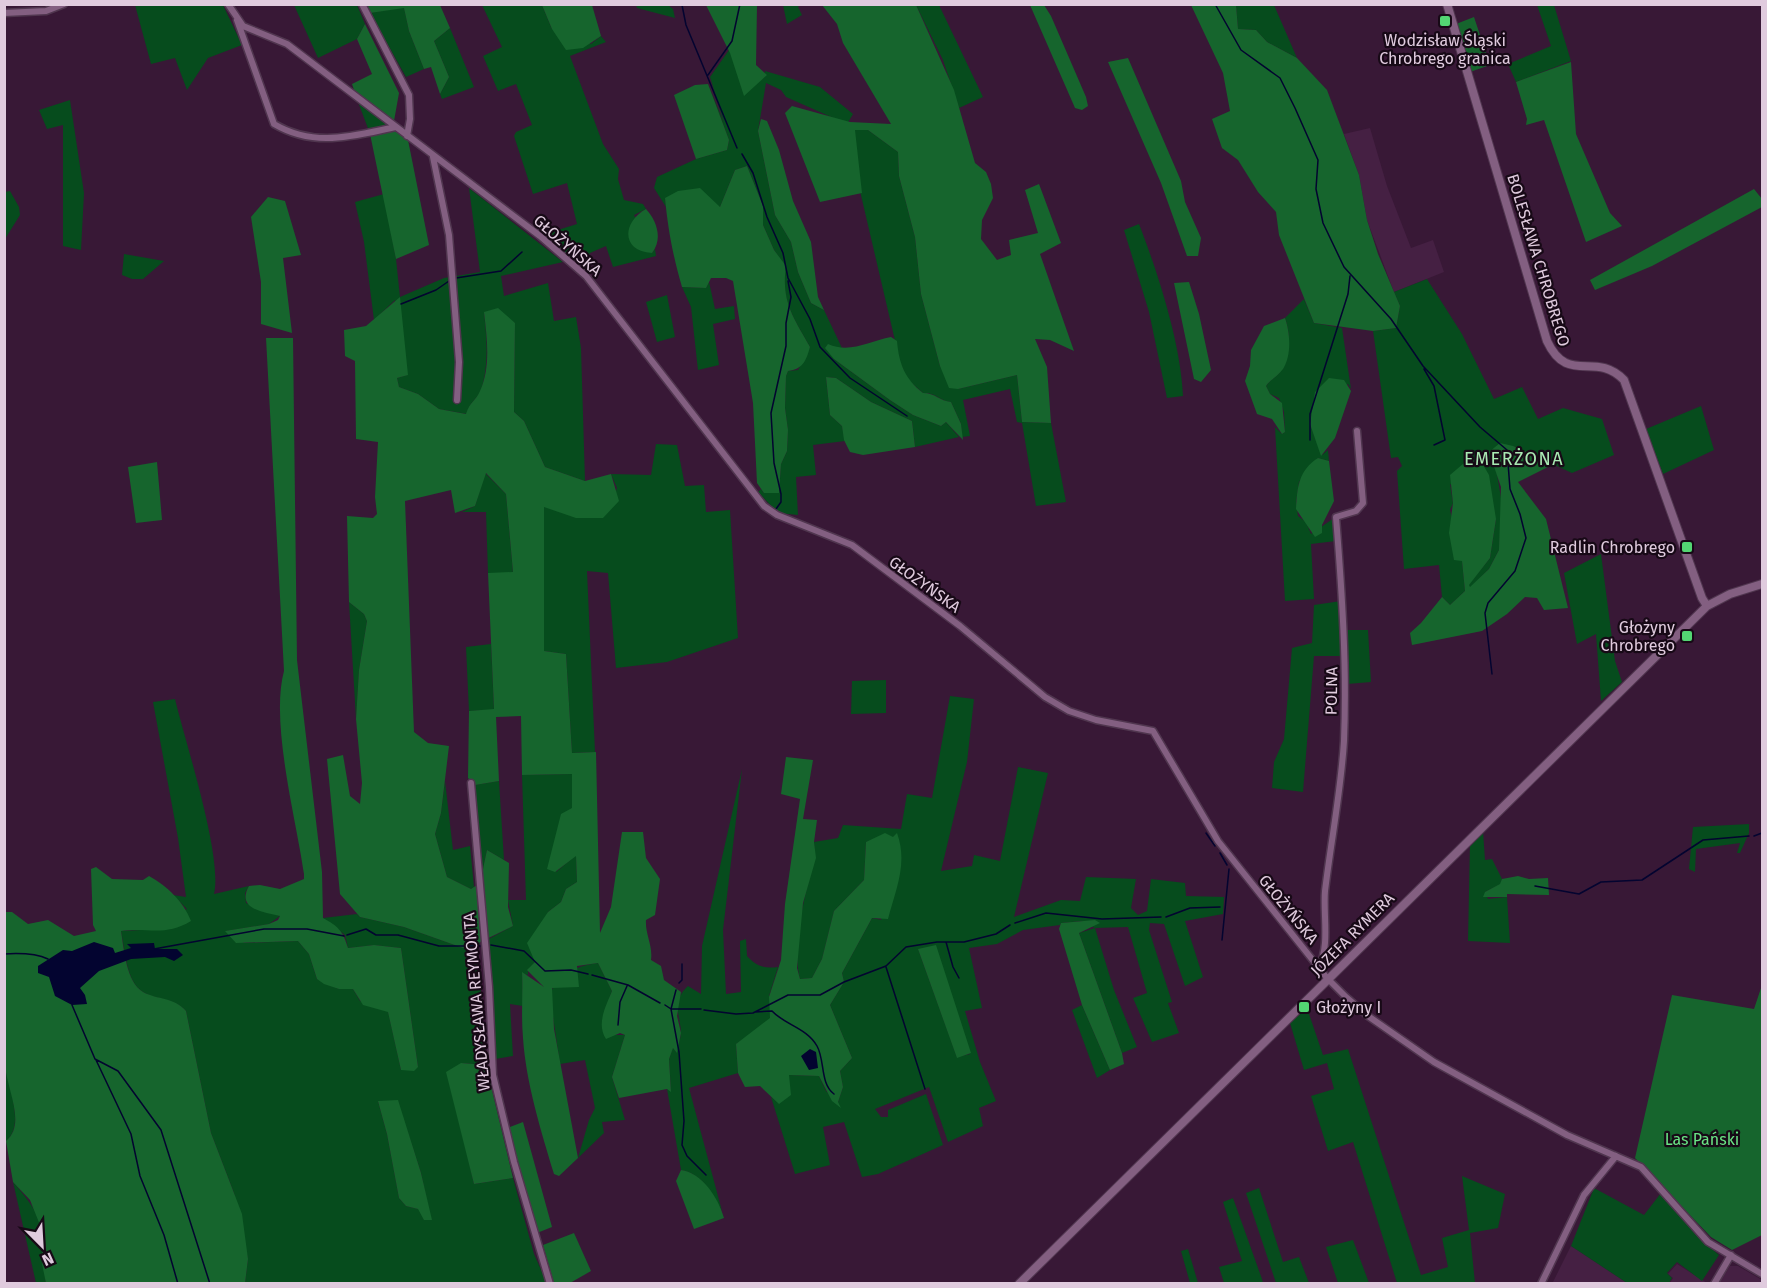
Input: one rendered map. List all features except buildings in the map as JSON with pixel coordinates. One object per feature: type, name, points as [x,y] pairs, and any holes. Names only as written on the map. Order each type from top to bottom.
[{"type":"street","points":[[4,13],[46,11],[64,4]]},
{"type":"street","points":[[228,4],[237,20],[274,124],[293,135],[314,139],[352,136],[396,128]]},
{"type":"street","points":[[362,4],[409,95],[410,118],[407,136]]},
{"type":"street","name":"BOLESŁAWA CHROBREGO","points":[[1447,4],[1547,341],[1553,354],[1563,363],[1577,367],[1608,367],[1624,380],[1701,598],[1707,606]]},
{"type":"street","name":"GŁOŻYŃSKA","points":[[237,20],[243,26],[287,44],[540,236],[586,276],[764,506],[777,515],[852,544],[960,626],[1045,697],[1069,711],[1096,720],[1154,730],[1218,841],[1327,978],[1368,1016],[1434,1062],[1567,1135],[1641,1167],[1708,1242],[1762,1274]]},
{"type":"street","points":[[433,156],[449,235],[459,362],[457,400]]},
{"type":"street","name":"POLNA","points":[[1319,967],[1324,957],[1325,891],[1340,791],[1344,741],[1345,655],[1336,517],[1356,511],[1363,503],[1357,431]]},
{"type":"street","name":"JÓZEFA RYMERA","points":[[1018,1284],[1707,606],[1762,584]]},
{"type":"street","name":"WŁADYSŁAWA REYMONTA","points":[[471,783],[489,987],[493,1075],[514,1162],[550,1284]]},
{"type":"street","points":[[1541,1284],[1584,1195],[1619,1157]]},
{"type":"street","points":[[1714,1284],[1731,1255]]},
{"type":"shaded area","points":[[1370,128],[1387,186],[1411,248],[1433,240],[1444,272],[1394,292],[1367,220],[1359,175],[1344,134]]},
{"type":"shaded area","points":[[94,942],[113,948],[115,953],[131,948],[127,944],[154,943],[155,949],[177,949],[183,955],[174,961],[165,957],[131,959],[99,971],[80,988],[87,1004],[72,1005],[55,996],[49,977],[38,973],[38,966],[63,950],[72,951]]},
{"type":"shaded area","points":[[810,1049],[816,1052],[818,1068],[809,1070],[801,1056]]},
{"type":"shaded area","points":[[1571,1246],[1627,1283],[1552,1284]]},
{"type":"shaded area","points":[[1677,1264],[1707,1283],[1670,1283],[1673,1278],[1668,1274]]},
{"type":"shaded area","points":[[1730,1266],[1738,1266],[1762,1280],[1762,1283],[1719,1283]]},
{"type":"green space","points":[[135,5],[223,5],[242,45],[208,58],[187,90],[175,58],[151,64]]},
{"type":"green space","points":[[294,5],[357,5],[365,24],[357,39],[318,58]]},
{"type":"green space","points":[[366,5],[440,5],[450,28],[434,41],[449,77],[440,94],[431,67],[424,69],[409,31],[404,8],[370,13]]},
{"type":"green space","points":[[482,5],[542,5],[552,29],[591,44],[601,36],[606,42],[570,56],[603,144],[619,169],[618,179],[624,200],[643,204],[646,209],[634,215],[652,253],[655,249],[656,256],[613,267],[606,246],[590,253],[583,269],[545,237],[545,234],[577,224],[567,183],[533,194],[514,136],[516,132],[532,125],[516,84],[498,91],[483,56],[502,47]]},
{"type":"green space","points":[[542,5],[592,5],[601,36],[583,48],[566,50],[552,29]]},
{"type":"green space","points":[[636,5],[668,5],[673,9],[675,18],[637,8]]},
{"type":"green space","points":[[706,5],[757,5],[756,65],[767,75],[744,96],[730,53]]},
{"type":"green space","points":[[783,5],[800,5],[798,7],[802,15],[787,24]]},
{"type":"green space","points":[[822,5],[916,5],[954,90],[975,163],[986,172],[991,184],[993,198],[982,220],[981,239],[997,260],[1011,255],[1009,240],[1038,233],[1025,190],[1039,184],[1061,243],[1040,254],[1074,351],[1050,340],[1035,339],[1047,367],[1051,423],[1022,422],[1017,375],[958,389],[949,388],[940,366],[921,294],[915,237],[899,176],[898,152],[868,130],[855,130],[862,193],[820,202],[785,113],[792,106],[850,122],[891,124],[843,43],[837,24]]},
{"type":"green space","points":[[916,5],[939,5],[983,97],[959,108],[943,60]]},
{"type":"green space","points":[[1030,5],[1044,5],[1051,16],[1086,97],[1088,106],[1082,110],[1075,108]]},
{"type":"green space","points":[[1191,5],[1236,5],[1238,29],[1256,30],[1267,42],[1297,58],[1327,90],[1359,175],[1367,220],[1378,254],[1400,306],[1396,328],[1373,331],[1314,323],[1279,235],[1276,212],[1258,192],[1238,160],[1222,148],[1212,119],[1230,111],[1223,73]]},
{"type":"green space","points":[[1236,5],[1274,5],[1297,58],[1267,42],[1256,30],[1238,29]]},
{"type":"green space","points":[[1537,5],[1554,5],[1571,61],[1516,82],[1508,64],[1551,46]]},
{"type":"green space","points":[[404,7],[409,31],[424,69],[406,77],[370,13]]},
{"type":"green space","points":[[1474,17],[1490,65],[1470,72],[1456,24]]},
{"type":"green space","points":[[365,24],[399,93],[394,121],[354,90],[352,84],[372,74],[357,39]]},
{"type":"green space","points":[[450,28],[474,87],[442,99],[440,94],[449,77],[434,41]]},
{"type":"green space","points":[[729,50],[764,78],[765,71],[820,87],[853,114],[847,124],[786,97],[781,90],[766,83],[758,131],[775,215],[791,242],[798,272],[811,303],[824,310],[842,348],[837,348],[834,359],[913,415],[941,426],[946,422],[959,437],[915,447],[912,421],[871,402],[836,378],[826,377],[830,415],[842,426],[845,441],[813,445],[816,475],[796,477],[798,515],[778,513],[758,492],[761,489],[764,493],[779,493],[781,464],[787,451],[786,376],[788,371],[798,370],[810,347],[790,308],[785,289],[785,266],[774,250],[763,225],[763,206],[747,166],[735,170],[720,207],[665,198],[666,207],[654,188],[657,177],[696,159],[727,150],[729,140],[708,84],[724,123],[710,77]]},
{"type":"green space","points":[[1128,58],[1181,181],[1185,202],[1201,238],[1198,256],[1187,256],[1161,183],[1108,62]]},
{"type":"green space","points":[[1571,62],[1576,134],[1610,213],[1622,226],[1586,242],[1544,120],[1526,125],[1527,119],[1516,82]]},
{"type":"green space","points":[[708,84],[729,140],[727,150],[696,159],[674,95],[695,85]]},
{"type":"green space","points":[[70,100],[84,193],[81,250],[63,246],[63,125],[47,129],[39,110]]},
{"type":"green space","points":[[358,102],[389,125],[369,131]]},
{"type":"green space","points":[[761,119],[767,121],[779,150],[793,201],[811,242],[818,297],[824,310],[811,303],[798,272],[791,242],[775,215],[758,131]]},
{"type":"green space","points":[[395,130],[408,140],[429,245],[396,259],[370,134]]},
{"type":"green space","points":[[853,130],[868,130],[898,152],[899,176],[915,237],[921,294],[940,366],[958,389],[1017,375],[1022,422],[1051,423],[1066,502],[1036,506],[1022,423],[1017,422],[1010,389],[963,400],[970,436],[962,437],[961,424],[951,402],[923,393],[907,379],[900,362],[860,191]]},
{"type":"green space","points":[[747,166],[763,206],[763,225],[774,250],[786,266],[785,289],[790,308],[810,347],[803,364],[788,371],[786,376],[787,451],[781,464],[779,493],[764,493],[757,483],[753,403],[733,281],[726,278],[711,278],[706,288],[682,287],[671,243],[665,198],[678,191],[700,188],[720,207],[735,170]]},
{"type":"green space","points":[[469,188],[563,262],[501,276],[504,296],[548,283],[554,321],[576,317],[581,348],[585,481],[545,467],[524,421],[514,412],[515,323],[484,313],[485,371],[481,390],[467,414],[439,409],[418,394],[399,387],[397,378],[407,375],[395,300],[374,320],[364,242],[355,202],[384,194],[396,259],[400,297],[444,278],[480,272]]},
{"type":"green space","points":[[1754,189],[1762,199],[1762,207],[1652,266],[1595,290],[1590,280]]},
{"type":"green space","points":[[10,191],[19,207],[20,215],[5,239],[5,192]]},
{"type":"green space","points":[[268,197],[285,201],[301,255],[283,258],[292,333],[261,324],[261,282],[251,217]]},
{"type":"green space","points":[[646,209],[656,225],[658,236],[652,253],[635,248],[628,236],[632,222]]},
{"type":"green space","points":[[1139,224],[1161,286],[1173,332],[1183,396],[1167,398],[1149,312],[1124,230]]},
{"type":"green space","points":[[124,254],[164,261],[143,279],[132,279],[122,275]]},
{"type":"green space","points":[[1427,279],[1462,334],[1494,399],[1522,387],[1538,419],[1563,408],[1602,419],[1614,455],[1572,473],[1513,446],[1496,468],[1502,504],[1499,550],[1489,569],[1470,588],[1468,585],[1490,558],[1496,519],[1450,484],[1453,503],[1450,510],[1462,561],[1465,591],[1450,605],[1442,597],[1439,565],[1404,569],[1397,471],[1402,466],[1398,457],[1391,458],[1373,331],[1396,328],[1400,306],[1394,292]]},
{"type":"green space","points":[[709,282],[715,309],[734,306],[735,319],[713,324],[719,365],[698,370],[691,307],[682,287],[706,288]]},
{"type":"green space","points":[[1189,282],[1199,314],[1211,370],[1201,382],[1194,379],[1174,283]]},
{"type":"green space","points":[[667,295],[675,337],[657,342],[646,302]]},
{"type":"green space","points":[[400,297],[408,375],[397,378],[399,387],[418,394],[439,409],[466,414],[480,391],[486,372],[484,312],[498,308],[515,323],[514,412],[524,421],[545,467],[585,481],[611,474],[619,501],[603,518],[576,518],[544,507],[544,651],[566,654],[572,753],[596,752],[600,933],[611,907],[622,832],[643,832],[646,858],[660,879],[655,915],[646,920],[651,960],[661,966],[664,980],[681,992],[677,1016],[681,1033],[677,1053],[673,1048],[669,1059],[671,1092],[667,1089],[619,1098],[612,1077],[625,1035],[620,1033],[606,1039],[603,1033],[603,1015],[612,991],[598,963],[577,966],[579,987],[552,988],[554,1029],[578,1158],[559,1176],[554,1174],[527,1072],[522,1030],[522,972],[544,987],[527,970],[535,962],[527,943],[548,912],[561,902],[566,889],[577,882],[576,856],[555,872],[547,869],[561,814],[572,808],[572,774],[522,775],[521,716],[496,717],[499,781],[475,785],[468,778],[469,711],[494,709],[488,573],[513,572],[506,494],[486,473],[475,506],[455,513],[451,490],[405,501],[414,732],[428,743],[449,746],[441,813],[435,834],[447,877],[471,889],[480,883],[487,850],[509,863],[508,907],[513,926],[466,949],[404,927],[360,917],[340,894],[327,759],[343,755],[350,796],[360,804],[362,783],[356,719],[359,670],[367,621],[364,614],[349,602],[347,516],[373,518],[377,514],[375,497],[378,442],[356,439],[355,361],[345,356],[344,330],[366,326]]},
{"type":"green space","points":[[1304,299],[1314,323],[1342,328],[1351,389],[1348,384],[1313,408],[1310,424],[1322,455],[1328,450],[1329,461],[1318,458],[1299,482],[1296,502],[1298,516],[1306,522],[1311,534],[1334,518],[1336,541],[1311,544],[1314,599],[1285,601],[1275,427],[1282,434],[1285,432],[1284,412],[1279,398],[1270,394],[1266,386],[1284,366],[1288,353],[1289,339],[1285,318]]},
{"type":"green space","points":[[1285,318],[1289,337],[1288,357],[1283,369],[1266,386],[1270,394],[1282,403],[1285,432],[1282,434],[1272,419],[1257,414],[1245,381],[1250,366],[1251,350],[1264,326]]},
{"type":"green space","points":[[891,337],[897,341],[901,364],[912,382],[923,393],[951,402],[961,424],[963,440],[946,422],[941,426],[913,415],[890,400],[834,359],[825,348],[828,344],[844,348],[860,346]]},
{"type":"green space","points":[[266,338],[293,338],[297,660],[322,872],[323,918],[339,930],[348,948],[374,945],[401,948],[418,1067],[414,1071],[401,1070],[388,1012],[363,1005],[353,989],[339,989],[317,979],[309,954],[298,941],[236,943],[225,931],[269,924],[278,920],[280,916],[259,911],[249,905],[246,894],[249,886],[260,885],[280,889],[304,879],[286,771],[280,717],[284,671]]},
{"type":"green space","points":[[826,377],[836,378],[871,402],[912,421],[915,447],[863,455],[850,452],[844,440],[842,426],[830,415]]},
{"type":"green space","points":[[1329,378],[1344,380],[1351,391],[1335,438],[1321,456],[1310,424],[1315,392]]},
{"type":"green space","points":[[1701,406],[1714,450],[1663,474],[1646,429]]},
{"type":"green space","points":[[1500,443],[1513,446],[1554,464],[1518,482],[1546,519],[1568,608],[1544,610],[1537,598],[1525,597],[1507,614],[1482,631],[1412,645],[1410,633],[1442,597],[1450,605],[1465,591],[1462,561],[1454,560],[1449,533],[1453,503],[1450,475],[1470,458],[1482,463],[1489,475],[1496,519],[1490,558],[1469,585],[1470,587],[1489,569],[1499,550],[1501,487],[1489,452]]},
{"type":"green space","points":[[656,444],[677,445],[685,486],[704,485],[706,512],[730,510],[738,638],[667,662],[616,668],[608,573],[587,571],[595,752],[572,753],[566,654],[544,651],[544,506],[603,517],[610,508],[617,488],[611,474],[651,475]]},
{"type":"green space","points":[[1318,458],[1329,461],[1334,501],[1322,525],[1322,533],[1315,537],[1296,509],[1300,480],[1307,468]]},
{"type":"green space","points":[[157,462],[162,520],[136,523],[128,467]]},
{"type":"green space","points":[[485,473],[506,494],[513,573],[488,573],[486,512],[462,512],[475,506]]},
{"type":"green space","points":[[1601,554],[1615,661],[1622,682],[1601,701],[1596,634],[1577,644],[1564,573]]},
{"type":"green space","points":[[1341,601],[1343,656],[1314,656],[1303,792],[1272,788],[1274,762],[1284,739],[1292,648],[1312,643],[1314,605]]},
{"type":"green space","points":[[349,602],[364,614],[367,621],[359,670],[356,719]]},
{"type":"green space","points":[[1346,630],[1368,630],[1371,682],[1347,684]]},
{"type":"green space","points":[[491,644],[494,710],[469,711],[466,647]]},
{"type":"green space","points":[[886,680],[886,713],[851,714],[852,681]]},
{"type":"green space","points":[[950,696],[974,699],[967,762],[941,871],[972,866],[974,855],[1000,861],[1018,767],[1048,773],[1014,917],[1061,900],[1080,901],[1086,877],[1136,879],[1131,908],[1138,915],[1147,911],[1151,879],[1185,883],[1186,896],[1224,897],[1223,914],[1185,921],[1203,977],[1185,986],[1164,924],[1150,923],[1149,930],[1172,1002],[1168,1003],[1179,1033],[1152,1042],[1133,998],[1147,993],[1128,927],[1095,928],[1082,921],[1061,923],[1023,930],[997,944],[969,948],[982,1008],[965,1011],[980,1062],[996,1101],[979,1108],[983,1126],[948,1142],[929,1087],[875,1109],[881,1117],[888,1117],[888,1110],[926,1094],[943,1145],[878,1174],[862,1177],[844,1122],[823,1127],[830,1165],[795,1174],[771,1097],[779,1103],[789,1075],[819,1076],[826,1091],[838,1102],[843,1087],[840,1071],[852,1058],[830,1005],[844,982],[842,973],[872,918],[881,920],[893,837],[866,842],[864,880],[834,911],[822,959],[812,978],[800,979],[797,961],[798,940],[802,910],[813,864],[814,842],[838,838],[843,825],[901,829],[907,794],[932,798]],"holes":[[[918,949],[970,1054],[957,1057]]]},
{"type":"green space","points":[[175,699],[208,827],[213,854],[214,894],[249,886],[245,893],[246,903],[280,916],[269,924],[226,931],[244,943],[298,941],[309,954],[317,979],[339,989],[353,989],[360,1001],[388,1011],[401,1070],[418,1067],[401,948],[374,945],[348,948],[345,935],[323,918],[357,914],[360,917],[404,927],[466,949],[480,942],[478,951],[486,1065],[461,1063],[461,1127],[474,1184],[513,1178],[534,1254],[547,1283],[245,1283],[248,1259],[234,1193],[211,1133],[186,1011],[176,1003],[149,995],[137,987],[127,965],[121,931],[140,930],[187,909],[173,895],[186,897],[178,838],[153,702]],"holes":[[[378,1101],[406,1127],[421,1173],[431,1220],[418,1209],[406,1206],[399,1198],[387,1134]]]},
{"type":"green space","points":[[786,757],[813,760],[803,819],[817,820],[814,842],[816,858],[803,903],[797,968],[800,979],[812,978],[822,959],[834,911],[864,880],[866,842],[885,833],[893,837],[897,833],[900,844],[900,876],[888,919],[872,918],[842,973],[844,982],[830,1005],[852,1058],[840,1071],[843,1087],[838,1102],[841,1108],[832,1101],[819,1076],[789,1075],[791,1095],[779,1104],[760,1086],[745,1087],[738,1073],[736,1044],[770,1018],[769,997],[781,960],[785,904],[800,799],[781,794]]},
{"type":"green space","points":[[742,769],[723,930],[726,994],[741,992],[740,941],[746,939],[747,956],[750,959],[761,966],[778,967],[769,996],[802,1002],[736,1044],[738,1073],[689,1088],[722,1211],[700,1180],[681,1170],[667,1089],[671,1091],[669,1059],[673,1047],[676,1052],[681,1034],[678,1008],[680,997],[688,986],[701,994],[702,946]]},
{"type":"green space","points":[[572,774],[572,808],[556,872],[576,855],[577,882],[566,889],[561,902],[548,912],[535,962],[528,970],[528,975],[522,973],[523,1006],[510,1004],[513,1056],[495,1059],[491,982],[485,941],[513,926],[508,900],[526,900],[522,775]]},
{"type":"green space","points":[[445,781],[453,850],[470,846],[474,887],[471,889],[447,877],[435,834],[441,813]]},
{"type":"green space","points":[[499,781],[504,860],[487,850],[480,883],[475,785]]},
{"type":"green space","points":[[1749,824],[1749,833],[1740,853],[1737,853],[1740,843],[1696,849],[1695,872],[1689,869],[1693,827]]},
{"type":"green space","points":[[1483,831],[1485,860],[1492,859],[1502,879],[1501,884],[1485,892],[1488,899],[1507,897],[1510,943],[1468,941],[1470,842]]},
{"type":"green space","points":[[96,867],[112,879],[143,880],[149,876],[174,895],[184,907],[191,921],[173,929],[121,931],[123,947],[129,973],[137,987],[149,995],[176,1003],[186,1011],[211,1133],[242,1214],[248,1259],[245,1283],[46,1283],[42,1264],[42,1230],[30,1200],[13,1182],[6,1141],[12,1134],[15,1115],[6,1074],[4,1045],[4,912],[12,912],[28,924],[48,920],[74,936],[96,931],[93,925],[91,869]]},
{"type":"green space","points":[[1518,876],[1529,879],[1548,878],[1549,895],[1507,894],[1507,897],[1483,897],[1485,892],[1500,884],[1502,879]]},
{"type":"green space","points":[[1095,920],[1100,923],[1079,933],[1122,1053],[1124,1064],[1110,1070],[1082,1005],[1059,929],[1061,923]]},
{"type":"green space","points":[[1095,928],[1114,990],[1137,1047],[1122,1053],[1079,933]]},
{"type":"green space","points":[[936,945],[971,1053],[957,1058],[918,949]]},
{"type":"green space","points":[[598,963],[612,991],[605,1010],[613,1035],[625,1035],[612,1077],[625,1120],[602,1122],[604,1133],[578,1158],[589,1120],[595,1108],[585,1060],[560,1064],[550,996],[557,982],[568,972]]},
{"type":"green space","name":"Las Pański","points":[[1762,985],[1762,1235],[1732,1250],[1711,1237],[1635,1158],[1672,995],[1754,1009]]},
{"type":"green space","points":[[1082,1005],[1110,1070],[1097,1078],[1072,1010]]},
{"type":"green space","points":[[1307,1008],[1323,1055],[1348,1049],[1421,1275],[1448,1267],[1442,1238],[1469,1230],[1462,1176],[1505,1194],[1498,1228],[1470,1233],[1475,1283],[1397,1283],[1353,1142],[1328,1151],[1311,1096],[1334,1089],[1327,1063],[1304,1070],[1290,1023]]},
{"type":"green space","points":[[461,1063],[486,1065],[513,1178],[474,1184],[446,1072]]},
{"type":"green space","points":[[4,1064],[15,1116],[12,1134],[6,1141]]},
{"type":"green space","points":[[398,1100],[421,1173],[432,1220],[424,1220],[418,1209],[406,1206],[399,1198],[387,1134],[378,1101]]},
{"type":"green space","points":[[523,1122],[552,1227],[537,1233],[507,1128]]},
{"type":"green space","points":[[681,1170],[696,1176],[708,1187],[718,1202],[724,1218],[694,1229],[676,1181]]},
{"type":"green space","points":[[13,1182],[31,1205],[41,1224],[44,1237],[46,1283],[36,1283]]},
{"type":"green space","points":[[1259,1188],[1283,1262],[1299,1257],[1309,1283],[1276,1283],[1246,1193]]},
{"type":"green space","points":[[1594,1188],[1644,1215],[1661,1193],[1696,1235],[1719,1255],[1702,1281],[1677,1262],[1667,1273],[1672,1278],[1669,1283],[1627,1283],[1571,1246]]},
{"type":"green space","points":[[1233,1198],[1263,1283],[1224,1283],[1219,1267],[1242,1261],[1223,1202]]},
{"type":"green space","points":[[574,1233],[591,1271],[570,1283],[554,1283],[543,1245]]},
{"type":"green space","points":[[1353,1240],[1369,1283],[1338,1283],[1326,1247]]},
{"type":"green space","points":[[1188,1249],[1198,1283],[1190,1283],[1181,1251]]},
{"type":"waterway","points":[[708,75],[732,41],[740,4]]},
{"type":"waterway","points":[[1215,4],[1241,50],[1280,78],[1295,108],[1318,160],[1316,189],[1323,223],[1344,267],[1391,319],[1423,366],[1480,427],[1507,450],[1510,489],[1526,538],[1515,571],[1488,603],[1485,613],[1492,674]]},
{"type":"waterway","points":[[682,5],[686,25],[737,148]]},
{"type":"waterway","points":[[742,154],[753,173],[767,217],[783,253],[788,278],[810,319],[820,347],[850,378],[907,416]]},
{"type":"waterway","points":[[456,278],[501,271],[522,252]]},
{"type":"waterway","points":[[1310,440],[1310,414],[1348,294],[1350,276]]},
{"type":"waterway","points":[[401,304],[436,290],[449,281]]},
{"type":"waterway","points":[[776,509],[781,502],[781,494],[774,463],[771,413],[786,346],[786,323],[791,297],[788,281]]},
{"type":"waterway","points":[[1424,369],[1434,386],[1445,440],[1434,445]]},
{"type":"waterway","points":[[1206,833],[1215,846]]},
{"type":"waterway","points":[[1754,836],[1762,833]]},
{"type":"waterway","points":[[1535,886],[1579,894],[1601,882],[1642,880],[1703,840],[1749,836]]},
{"type":"waterway","points":[[1220,853],[1227,865]]},
{"type":"waterway","points":[[1222,940],[1229,869]]},
{"type":"waterway","points":[[1166,917],[1190,908],[1220,907]]},
{"type":"waterway","points":[[1015,923],[1046,913],[1102,919],[1161,917]]},
{"type":"waterway","points":[[704,1010],[736,1014],[753,1013],[788,995],[820,995],[844,982],[886,966],[906,947],[937,942],[964,942],[996,934],[1010,925]]},
{"type":"waterway","points":[[154,949],[264,929],[307,929],[344,936]]},
{"type":"waterway","points":[[347,935],[366,929],[376,935],[398,935],[439,946],[480,946]]},
{"type":"waterway","points":[[946,942],[953,967],[959,978]]},
{"type":"waterway","points":[[491,945],[524,951],[545,971],[571,970],[588,974]]},
{"type":"waterway","points":[[4,954],[27,954],[48,959]]},
{"type":"waterway","points":[[679,983],[682,980],[682,964]]},
{"type":"waterway","points":[[886,967],[925,1089]]},
{"type":"waterway","points":[[592,975],[628,985],[660,1003]]},
{"type":"waterway","points":[[618,1025],[620,1002],[627,986]]},
{"type":"waterway","points":[[676,990],[671,1009],[679,1052],[684,1121],[682,1145],[687,1156],[706,1175]]},
{"type":"waterway","points":[[72,1005],[95,1059],[118,1071],[161,1130],[210,1284]]},
{"type":"waterway","points":[[665,1005],[671,1009],[701,1009]]},
{"type":"waterway","points":[[755,1012],[772,1011],[813,1040],[819,1052],[827,1084],[834,1094]]},
{"type":"waterway","points":[[96,1060],[131,1134],[140,1176],[164,1235],[178,1284]]},
{"type":"place","name":"Wodzisław Śląski Chrobrego granica","points":[[1445,21]]},
{"type":"place","name":"Radlin Chrobrego","points":[[1687,547]]},
{"type":"place","name":"Głożyny Chrobrego","points":[[1687,636]]},
{"type":"place","name":"Głożyny I","points":[[1304,1007]]},
{"type":"district","name":"EMERŻONA","points":[[1514,459]]}]
